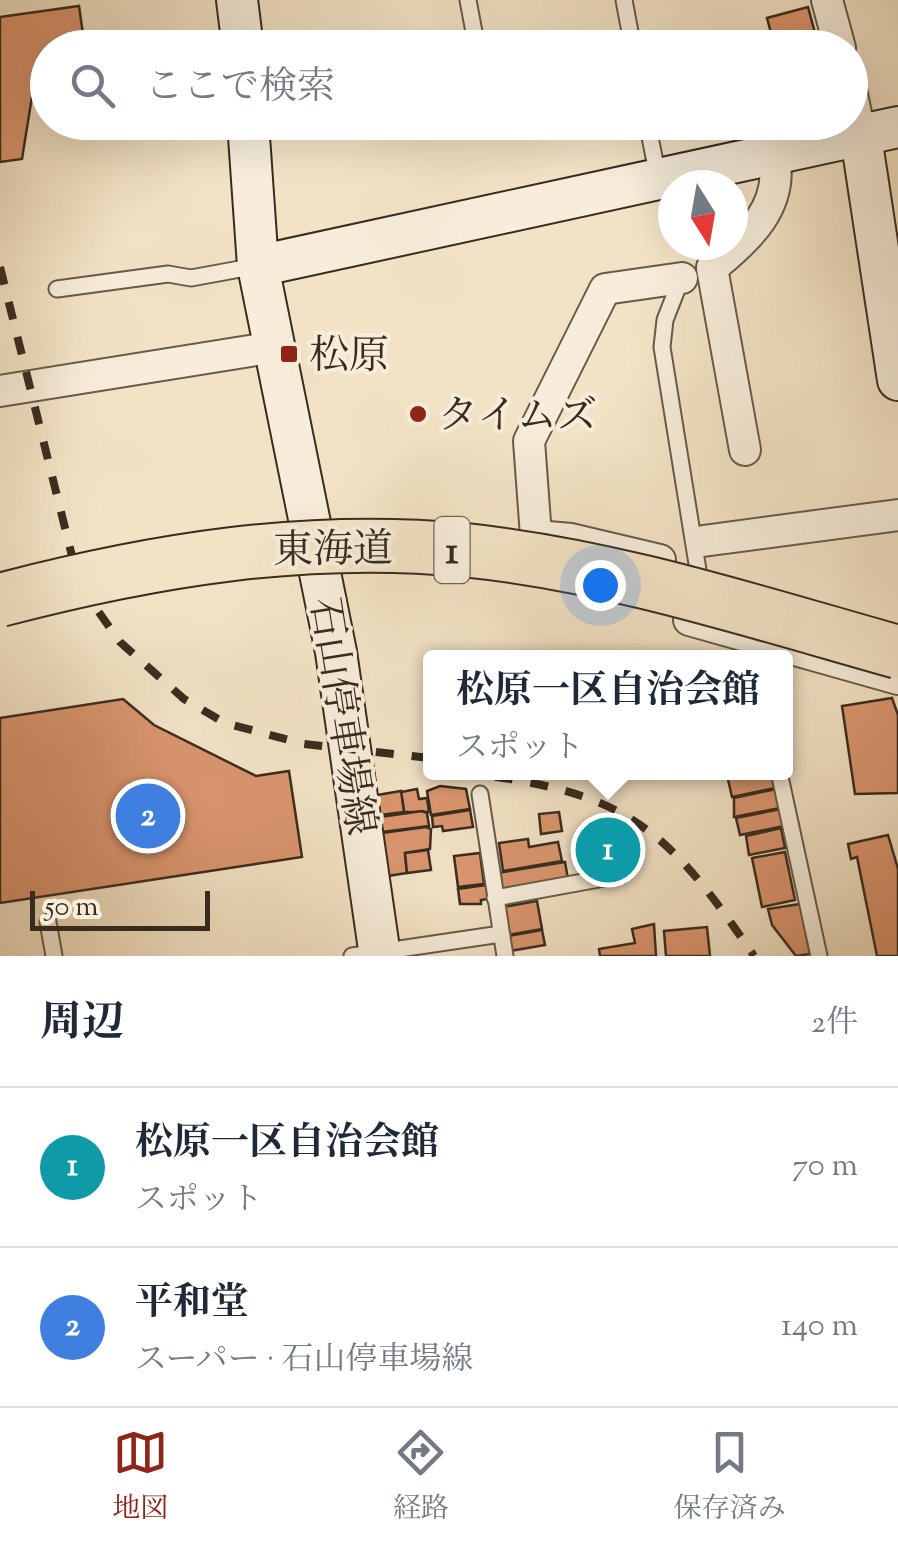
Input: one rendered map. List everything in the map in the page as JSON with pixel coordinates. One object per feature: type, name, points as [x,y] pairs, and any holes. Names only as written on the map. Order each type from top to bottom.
[{"type":"highway","name":"東海道","points":[[0,600],[131,567],[204,556],[297,547],[406,546],[496,554],[895,631]]},
{"type":"main road","points":[[237,0],[241,30]]},
{"type":"main road","points":[[880,132],[898,380]]},
{"type":"main road","name":"石山停車場線","points":[[249,140],[258,266],[348,727],[370,954]]},
{"type":"main road","points":[[711,170],[846,140]]},
{"type":"main road","points":[[258,266],[658,181]]},
{"type":"street","points":[[828,0],[836,30]]},
{"type":"street","points":[[745,450],[712,268],[741,245],[770,206],[778,177],[774,157]]},
{"type":"street","points":[[685,275],[604,288],[529,441],[532,546],[562,580],[752,647]]},
{"type":"street","points":[[0,391],[274,347]]},
{"type":"street","points":[[700,556],[898,515]]},
{"type":"street","points":[[0,600],[167,561],[316,548],[588,542],[700,556],[895,631]]},
{"type":"street","points":[[793,656],[898,679]]},
{"type":"lane","points":[[468,0],[474,30]]},
{"type":"lane","points":[[624,0],[630,30]]},
{"type":"lane","points":[[650,140],[658,181]]},
{"type":"lane","points":[[57,289],[168,274],[191,278],[258,266]]},
{"type":"lane","points":[[685,275],[665,320],[662,347],[700,556]]},
{"type":"lane","points":[[781,780],[819,956]]},
{"type":"lane","points":[[480,794],[505,956]]},
{"type":"lane","points":[[495,898],[621,875]]},
{"type":"lane","points":[[48,922],[54,956]]},
{"type":"lane","points":[[370,954],[500,934]]},
{"type":"building","points":[[79,6],[82,30],[30,30],[30,109],[22,159],[0,162],[0,17]]},
{"type":"building","points":[[808,7],[814,30],[770,30],[767,18]]},
{"type":"building","points":[[892,698],[898,715],[898,793],[855,794],[842,706]]},
{"type":"building","points":[[123,699],[154,725],[256,776],[289,771],[302,857],[0,903],[0,718]]},
{"type":"building","points":[[728,780],[774,780],[775,788],[732,797]]},
{"type":"building","points":[[440,786],[466,789],[470,809],[431,815],[427,791]]},
{"type":"building","points":[[417,789],[419,799],[427,798],[429,812],[404,812],[401,792]]},
{"type":"building","points":[[776,789],[780,808],[734,817],[734,798]]},
{"type":"building","points":[[401,791],[404,812],[380,815],[377,795]]},
{"type":"building","points":[[781,809],[784,826],[740,835],[736,818]]},
{"type":"building","points":[[470,810],[473,827],[443,831],[442,826],[433,827],[432,816]]},
{"type":"building","points":[[559,812],[562,831],[541,834],[539,814]]},
{"type":"building","points":[[427,813],[429,826],[382,832],[380,817]]},
{"type":"building","points":[[600,818],[606,828],[615,826],[623,864],[599,869],[588,821]]},
{"type":"building","points":[[781,828],[785,848],[749,855],[746,836]]},
{"type":"building","points":[[431,829],[430,849],[405,853],[407,873],[388,876],[382,833]]},
{"type":"building","points":[[888,835],[898,869],[898,956],[877,956],[857,857],[851,859],[848,844]]},
{"type":"building","points":[[528,839],[529,847],[558,842],[562,861],[503,871],[499,843]]},
{"type":"building","points":[[428,850],[431,870],[407,873],[405,853]]},
{"type":"building","points":[[785,852],[795,900],[762,907],[752,858]]},
{"type":"building","points":[[480,853],[484,884],[458,887],[454,856]]},
{"type":"building","points":[[565,862],[568,879],[500,892],[497,873]]},
{"type":"building","points":[[486,885],[488,899],[481,900],[481,904],[460,904],[458,889]]},
{"type":"building","points":[[537,901],[542,929],[508,935],[503,907]]},
{"type":"building","points":[[800,904],[810,954],[796,956],[772,925],[768,909]]},
{"type":"building","points":[[654,924],[656,956],[600,956],[599,949],[635,943],[632,929]]},
{"type":"building","points":[[707,927],[710,956],[666,956],[664,931]]},
{"type":"building","points":[[542,930],[545,945],[510,951],[508,936]]},
{"type":"railway","points":[[0,267],[73,560],[98,611],[120,642],[184,699],[225,723],[304,744],[423,757]]},
{"type":"railway","points":[[515,780],[600,803],[634,820],[664,843],[692,873],[754,956]]},
{"type":"place","name":"松原","points":[[289,354]]},
{"type":"place","name":"タイムズ","points":[[418,414]]},
{"type":"place","name":"平和堂","points":[[148,816]]},
{"type":"place","name":"松原一区自治会館","points":[[608,850]]}]
